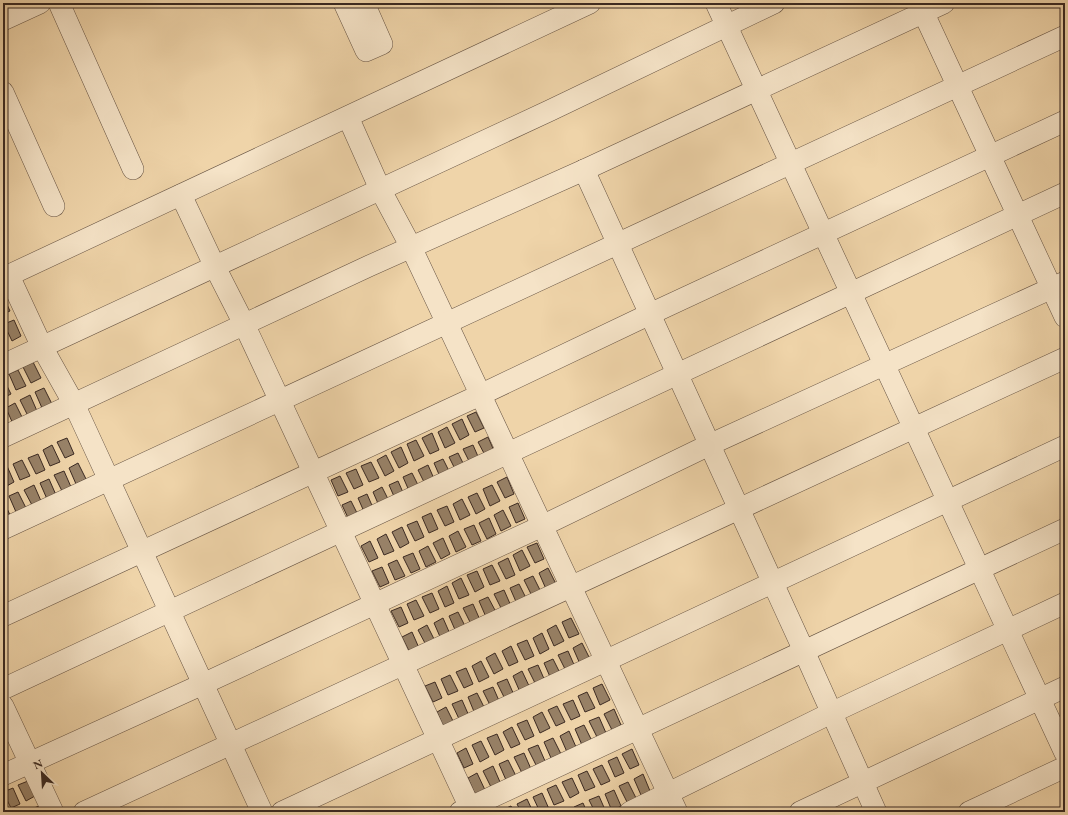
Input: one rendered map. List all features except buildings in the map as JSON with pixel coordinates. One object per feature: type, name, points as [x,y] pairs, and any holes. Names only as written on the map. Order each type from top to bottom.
[{"type":"street","points":[[3,20],[40,3]]},
{"type":"street","points":[[59,3],[133,169]]},
{"type":"street","points":[[344,3],[366,51],[382,44],[364,3]]},
{"type":"street","points":[[262,812],[74,404],[42,347],[6,277],[590,3]]},
{"type":"street","points":[[716,3],[1065,753]]},
{"type":"street","points":[[3,365],[544,113],[774,3]]},
{"type":"street","points":[[3,437],[411,247],[584,170],[756,90],[921,8],[944,3]]},
{"type":"street","points":[[921,8],[1018,215],[1058,285],[1065,317]]},
{"type":"street","points":[[3,529],[1065,36]]},
{"type":"street","points":[[3,92],[54,206]]},
{"type":"street","points":[[348,117],[380,190],[411,247],[672,803]]},
{"type":"street","points":[[3,616],[313,471],[480,395],[650,314],[1065,121]]},
{"type":"street","points":[[584,170],[876,812]]},
{"type":"street","points":[[3,689],[1065,193]]},
{"type":"street","points":[[181,195],[244,324],[438,739],[467,810],[1065,528]]},
{"type":"street","points":[[3,775],[203,684],[542,526],[709,445],[1058,285]]},
{"type":"street","points":[[84,812],[1065,358]]},
{"type":"street","points":[[282,812],[1065,446]]},
{"type":"street","points":[[630,812],[672,803],[831,713],[1065,604]]},
{"type":"street","points":[[800,812],[1065,687]]},
{"type":"street","points":[[3,706],[53,812]]},
{"type":"street","points":[[969,812],[1065,767]]}]
